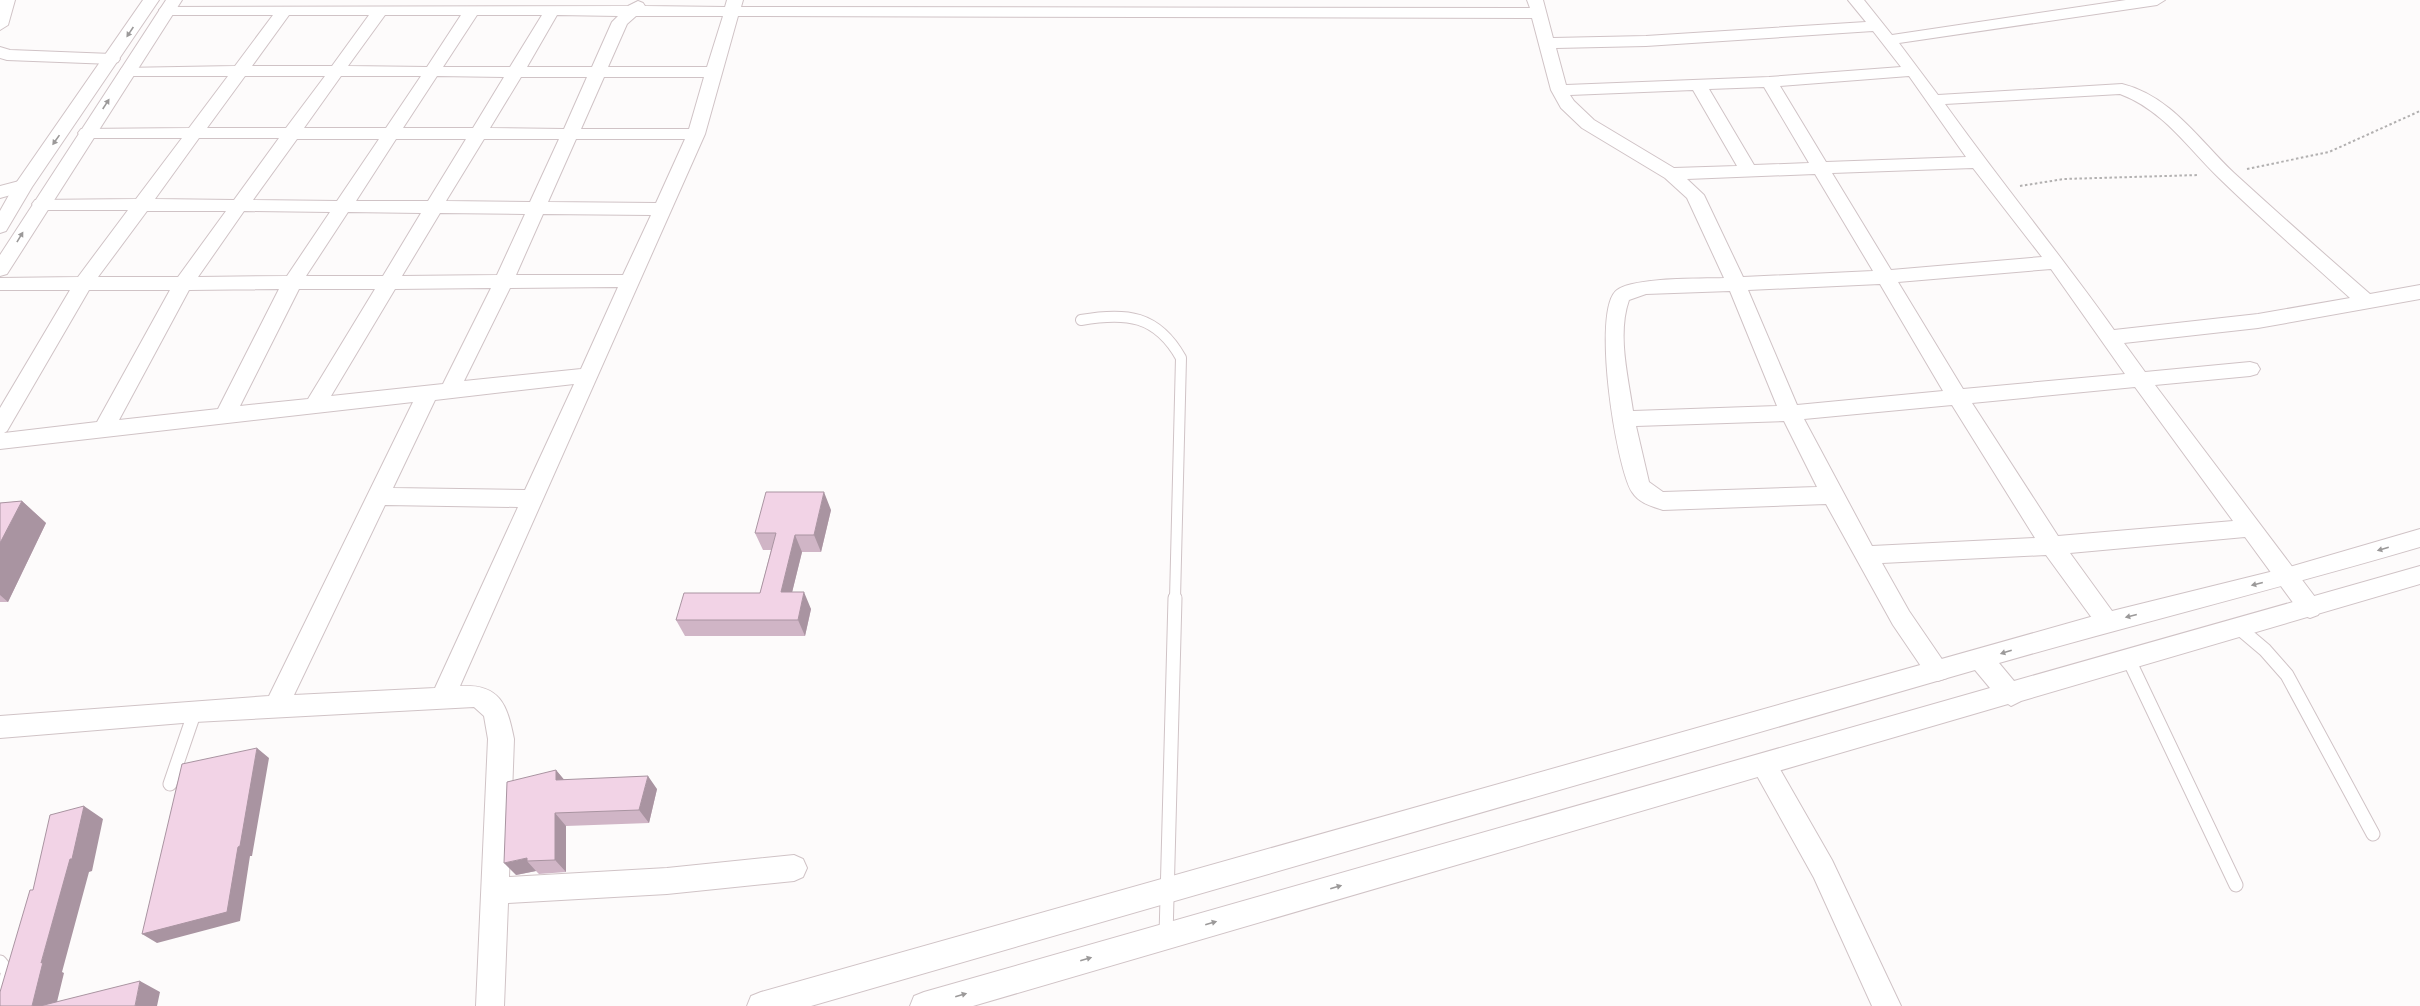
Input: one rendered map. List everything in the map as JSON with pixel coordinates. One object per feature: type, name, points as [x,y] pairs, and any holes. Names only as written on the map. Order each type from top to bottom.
[{"type":"street","points":[[0,25],[7,0]]},
{"type":"street","points":[[0,227],[24,186],[151,0]]},
{"type":"street","points":[[1856,0],[1913,71],[1978,162],[2056,262],[2109,338],[2310,608]]},
{"type":"street","points":[[1546,43],[1883,33],[2157,0]]},
{"type":"street","points":[[0,270],[170,5],[282,7],[446,5],[472,11],[534,5],[552,11],[619,11],[638,6],[1537,6],[1559,90],[1567,104],[1588,124],[1671,174],[1688,188],[1699,202],[1736,283],[1790,414],[1832,494],[1902,618],[1938,671]]},
{"type":"street","points":[[443,698],[696,134],[715,72],[732,6]]},
{"type":"street","points":[[0,426],[84,283],[240,71],[282,7]]},
{"type":"street","points":[[104,429],[183,283],[337,71],[372,7]]},
{"type":"street","points":[[225,415],[292,282],[472,11]]},
{"type":"street","points":[[316,405],[552,11]]},
{"type":"street","points":[[450,390],[504,281],[570,134],[597,72],[619,11]]},
{"type":"street","points":[[0,52],[7,55],[112,59]]},
{"type":"street","points":[[128,71],[715,72]]},
{"type":"street","points":[[1559,90],[1698,86],[1913,71]]},
{"type":"street","points":[[1769,82],[1823,169],[1958,398],[2052,546],[2108,622]]},
{"type":"street","points":[[1698,86],[1749,171]]},
{"type":"street","points":[[1933,100],[2122,89],[2150,99],[2166,113],[2224,174],[2366,302]]},
{"type":"street","points":[[87,133],[696,134]]},
{"type":"street","points":[[1671,174],[1978,162]]},
{"type":"street","points":[[0,192],[24,186]]},
{"type":"street","points":[[41,204],[662,209]]},
{"type":"street","points":[[1832,494],[1663,501],[1653,498],[1642,490],[1638,483],[1624,419],[1616,365],[1616,313],[1620,297],[1629,291],[1646,288],[1886,277],[2056,262]]},
{"type":"street","points":[[0,284],[631,281]]},
{"type":"street","points":[[2109,338],[2258,321],[2420,292]]},
{"type":"street","points":[[1624,419],[1790,414],[1958,398],[2140,378],[2250,369]]},
{"type":"street","points":[[0,441],[588,375]]},
{"type":"street","points":[[276,707],[428,393]]},
{"type":"street","points":[[378,496],[532,499]]},
{"type":"street","points":[[1866,555],[2052,546],[2250,528]]},
{"type":"street","points":[[761,1006],[1981,660],[2108,622],[2286,577],[2420,538]]},
{"type":"street","points":[[930,1005],[2420,576]]},
{"type":"street","points":[[1981,660],[2011,695]]},
{"type":"street","points":[[0,727],[195,712],[478,696],[490,703],[496,714],[501,739],[490,1006]]},
{"type":"street","points":[[1764,765],[1823,870],[1887,1006]]},
{"type":"street","points":[[494,891],[667,880],[794,868]]},
{"type":"lane","points":[[1081,320],[1102,316],[1124,316],[1145,321],[1162,330],[1170,339],[1181,358],[1166,936]]},
{"type":"lane","points":[[2239,628],[2265,650],[2287,675],[2373,834]]},
{"type":"lane","points":[[2130,660],[2236,885]]},
{"type":"lane","points":[[170,784],[195,712]]},
{"type":"lane","points":[[0,962],[8,972],[0,998]]},
{"type":"path","points":[[2000,189],[2064,179],[2224,174],[2329,152],[2420,111]]},
{"type":"building","points":[[766,492],[824,492],[814,535],[795,535],[781,592],[804,592],[798,620],[676,620],[684,593],[760,593],[776,533],[755,533]]},
{"type":"building","points":[[22,501],[0,543],[0,503]]},
{"type":"building","points":[[257,748],[227,912],[142,934],[182,764]]},
{"type":"building","points":[[556,770],[556,780],[648,776],[639,810],[555,813],[555,860],[527,861],[527,858],[504,863],[507,782]]},
{"type":"building","points":[[84,806],[72,859],[70,859],[41,963],[43,962],[32,1006],[0,1006],[0,992],[30,890],[33,890],[50,815]]},
{"type":"building","points":[[140,981],[135,1006],[40,1006]]}]
